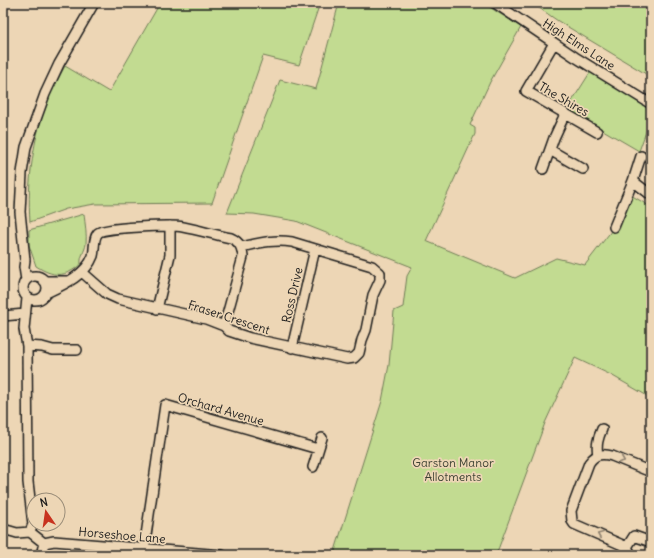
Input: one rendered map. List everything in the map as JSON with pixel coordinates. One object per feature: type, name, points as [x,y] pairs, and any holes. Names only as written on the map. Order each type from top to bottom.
[{"type":"street","points":[[29,492],[27,346],[24,329],[26,298],[22,289],[26,280],[20,212],[22,173],[26,147],[44,94],[59,64],[94,3]]},
{"type":"street","name":"High Elms Lane","points":[[495,3],[554,43],[651,104]]},
{"type":"street","name":"The Shires","points":[[554,43],[526,91],[597,132]]},
{"type":"street","points":[[544,169],[565,114]]},
{"type":"street","points":[[550,150],[583,169]]},
{"type":"street","points":[[614,227],[633,181],[641,156]]},
{"type":"street","points":[[633,181],[651,195]]},
{"type":"street","points":[[157,309],[170,255],[170,226]]},
{"type":"street","points":[[26,298],[33,300],[43,296],[62,286],[82,272],[93,256],[96,236],[99,232],[110,229],[170,226],[183,227],[231,238],[241,247],[242,257],[224,326]]},
{"type":"street","points":[[241,247],[280,240],[315,249]]},
{"type":"street","name":"Fraser Crescent","points":[[82,272],[107,294],[118,299],[206,320],[224,326],[229,331],[292,348],[347,360],[354,358],[359,353],[366,330],[373,295],[380,280],[380,273],[372,266],[315,249]]},
{"type":"street","name":"Ross Drive","points":[[292,348],[315,249]]},
{"type":"street","points":[[25,260],[46,284],[43,296],[32,310],[30,330],[26,336]]},
{"type":"street","points":[[26,280],[32,276],[68,281]]},
{"type":"street","points":[[3,316],[25,314]]},
{"type":"street","points":[[27,346],[42,347],[53,350],[77,350]]},
{"type":"street","name":"Orchard Avenue","points":[[147,551],[165,405],[318,449]]},
{"type":"street","points":[[598,455],[596,447],[602,429]]},
{"type":"street","points":[[313,467],[322,438]]},
{"type":"street","points":[[651,472],[612,456],[605,454],[598,455],[589,463],[571,511],[572,521],[578,527],[629,551],[634,536],[651,542]]},
{"type":"street","points":[[3,529],[17,533],[30,532],[44,542],[40,555]]},
{"type":"street","name":"Horseshoe Lane","points":[[44,542],[54,541],[147,551],[222,555]]},
{"type":"green space","points":[[160,3],[320,3],[299,65],[263,56],[212,203],[95,204],[66,209],[30,222],[30,175],[38,129],[48,99],[65,66],[109,92]]},
{"type":"green space","name":"Garston Manor Allotments","points":[[339,3],[483,3],[521,27],[490,82],[470,125],[475,128],[475,134],[426,241],[515,278],[556,258],[585,265],[612,230],[629,194],[651,207],[651,398],[611,375],[575,358],[545,423],[496,555],[334,554],[382,401],[389,365],[394,311],[403,307],[407,276],[412,267],[296,221],[254,214],[227,213],[280,80],[316,89]]},
{"type":"green space","points":[[532,3],[651,3],[651,77],[558,21]]},
{"type":"green space","points":[[591,71],[651,108],[651,118],[639,151],[567,109]]},
{"type":"green space","points":[[84,214],[86,240],[81,258],[81,264],[70,272],[64,274],[53,274],[36,266],[29,245],[29,230]]}]
